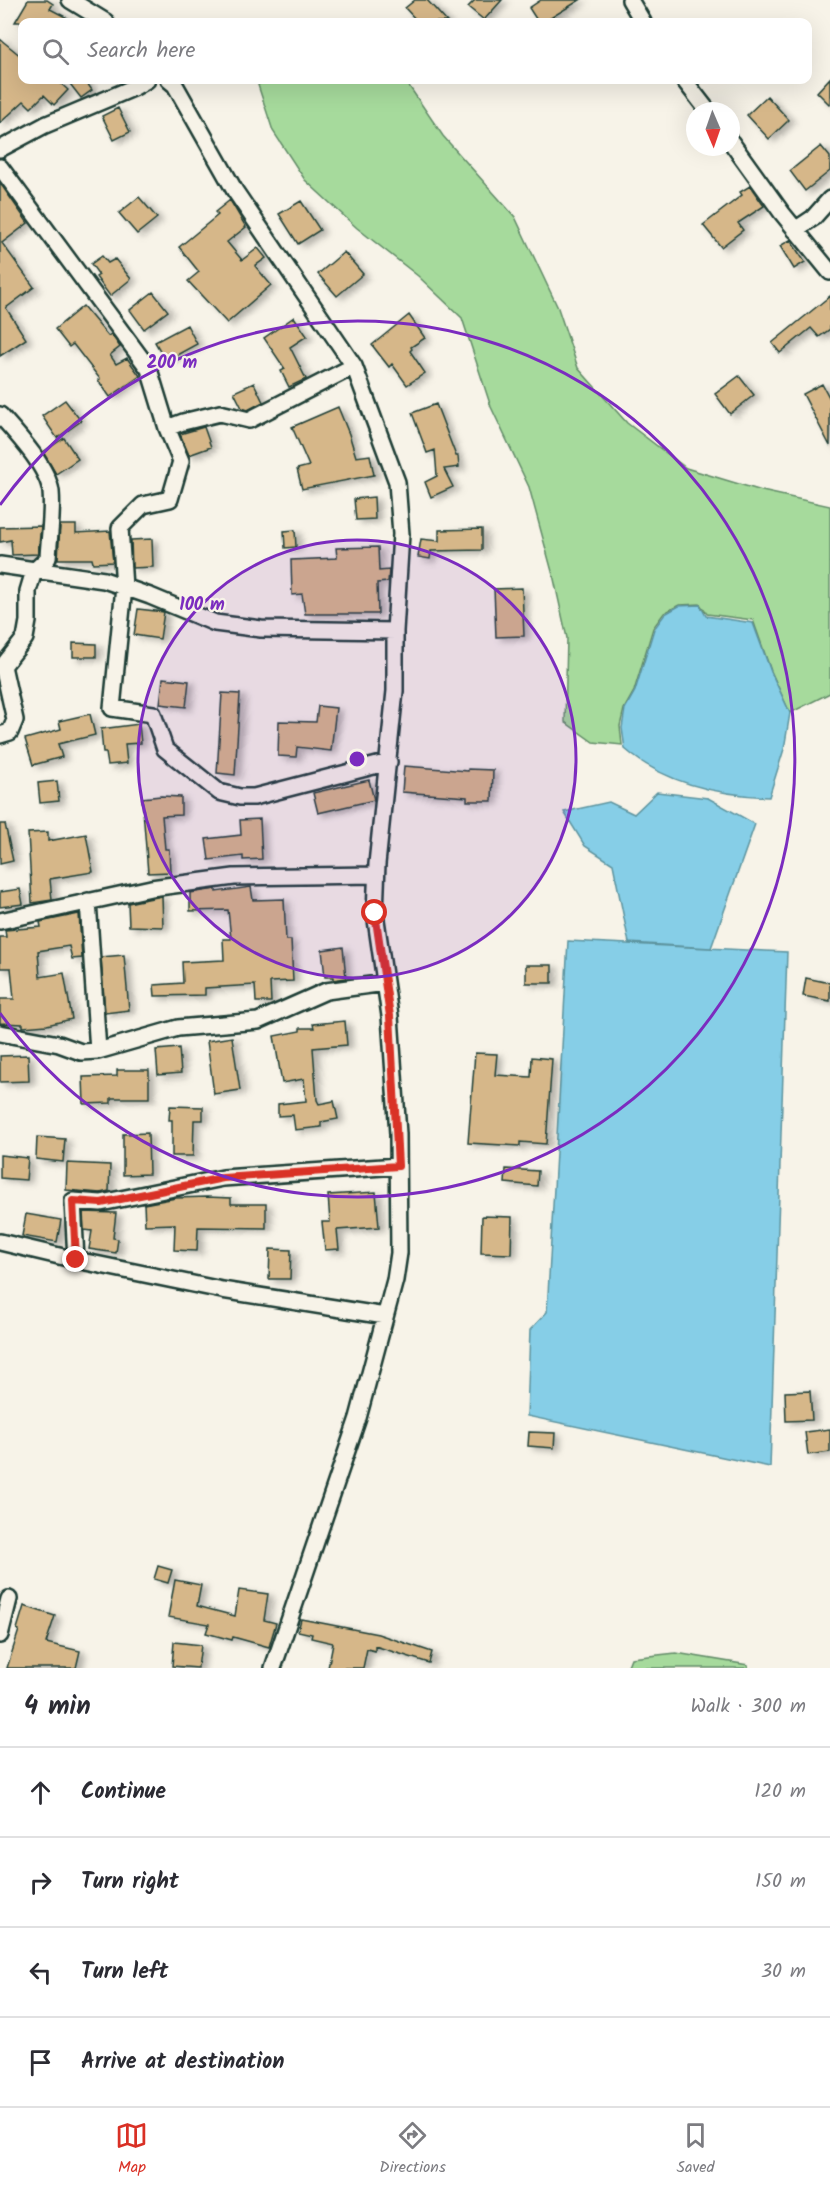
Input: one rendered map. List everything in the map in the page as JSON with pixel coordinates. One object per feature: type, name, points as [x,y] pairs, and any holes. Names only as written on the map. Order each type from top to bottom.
[{"type":"street","points":[[70,0],[99,18]]},
{"type":"street","points":[[630,0],[641,18]]},
{"type":"street","points":[[0,148],[45,125],[140,84]]},
{"type":"street","points":[[174,84],[235,190],[354,366],[397,482],[401,534],[395,631],[395,691],[376,875],[375,913],[390,1028],[398,1166],[399,1253],[395,1280],[358,1418],[273,1668]]},
{"type":"street","points":[[687,84],[701,102]]},
{"type":"street","points":[[740,154],[795,230],[830,272]]},
{"type":"street","points":[[0,167],[149,369],[180,461],[170,499],[143,505],[120,528],[124,587],[112,708],[153,714],[165,749],[219,792],[240,797],[254,797],[389,762]]},
{"type":"street","points":[[795,230],[813,218],[830,199]]},
{"type":"street","points":[[167,428],[220,413],[249,420],[354,366]]},
{"type":"street","points":[[0,415],[26,445],[51,491],[48,558],[34,571],[28,591],[28,621],[25,638],[3,666],[15,720],[10,732],[0,735]]},
{"type":"street","points":[[0,565],[104,580],[215,623],[261,628],[395,631]]},
{"type":"street","points":[[0,921],[151,888],[234,877],[376,875]]},
{"type":"street","points":[[88,901],[98,1051]]},
{"type":"street","points":[[0,1034],[59,1044],[81,1052],[98,1051],[178,1028],[258,1021],[326,991],[385,983]]},
{"type":"street","points":[[76,1260],[73,1201],[101,1203],[223,1178],[398,1166]]},
{"type":"street","points":[[0,1242],[222,1290],[385,1316]]},
{"type":"street","points":[[0,1635],[9,1599]]},
{"type":"green space","points":[[408,84],[443,136],[515,217],[558,308],[578,368],[627,423],[686,468],[762,491],[830,506],[830,693],[790,713],[771,671],[753,620],[707,614],[700,604],[679,605],[664,613],[653,628],[634,691],[624,709],[620,726],[622,745],[593,742],[565,722],[567,638],[554,579],[529,487],[491,407],[462,318],[418,276],[357,228],[305,180],[273,131],[258,85]]},
{"type":"green space","points":[[676,1653],[748,1665],[748,1668],[627,1668],[631,1658]]},
{"type":"water","points":[[700,605],[706,616],[753,623],[771,672],[790,713],[784,749],[769,797],[712,790],[675,779],[640,761],[625,749],[622,728],[625,709],[635,691],[654,629],[665,614],[679,606]]},
{"type":"water","points":[[657,792],[708,798],[755,824],[711,948],[629,943],[613,864],[585,846],[564,812],[609,802],[634,814]]},
{"type":"water","points":[[568,941],[787,952],[770,1467],[527,1416],[530,1330],[547,1312]]},
{"type":"building","points":[[28,0],[47,0],[53,4],[50,9],[67,18],[18,18],[18,22],[15,22]]},
{"type":"building","points":[[415,0],[427,0],[443,18],[414,18],[405,8]]},
{"type":"building","points":[[475,0],[502,0],[486,18],[482,18],[468,7]]},
{"type":"building","points":[[541,0],[580,0],[551,18],[535,18],[529,8]]},
{"type":"building","points":[[0,39],[18,54],[18,84],[61,84],[68,90],[54,105],[44,95],[31,108],[24,101],[0,123]]},
{"type":"building","points":[[830,78],[830,105],[817,92]]},
{"type":"building","points":[[70,84],[88,84],[92,90],[81,98]]},
{"type":"building","points":[[767,96],[789,120],[769,139],[747,115]]},
{"type":"building","points":[[118,108],[130,132],[114,140],[102,116]]},
{"type":"building","points":[[821,146],[830,157],[830,171],[805,191],[790,171]]},
{"type":"building","points":[[0,183],[28,223],[2,243],[34,287],[6,308],[26,339],[0,356]]},
{"type":"building","points":[[750,186],[764,206],[738,223],[743,230],[721,247],[703,225],[742,195],[740,192]]},
{"type":"building","points":[[139,197],[157,218],[137,234],[119,213]]},
{"type":"building","points":[[230,200],[246,227],[227,242],[242,260],[258,248],[266,258],[255,266],[271,285],[227,323],[188,281],[199,272],[179,247],[218,215],[215,212]]},
{"type":"building","points":[[301,201],[320,230],[298,244],[279,214]]},
{"type":"building","points":[[790,240],[805,262],[794,269],[780,246]]},
{"type":"building","points":[[344,252],[363,274],[337,296],[318,274]]},
{"type":"building","points":[[102,256],[108,263],[115,259],[131,279],[110,296],[96,277],[99,275],[91,264]]},
{"type":"building","points":[[153,292],[168,311],[144,329],[130,310]]},
{"type":"building","points":[[830,296],[830,329],[819,337],[811,328],[780,353],[772,343]]},
{"type":"building","points":[[83,306],[108,336],[111,334],[120,347],[110,355],[116,364],[127,358],[140,376],[110,397],[98,380],[100,379],[73,344],[69,347],[55,329]]},
{"type":"building","points":[[409,315],[425,338],[411,347],[410,351],[425,373],[407,385],[392,364],[389,367],[372,345]]},
{"type":"building","points":[[294,317],[307,336],[290,347],[306,379],[289,387],[281,371],[285,369],[264,338]]},
{"type":"building","points":[[187,325],[197,344],[166,361],[155,342]]},
{"type":"building","points":[[739,376],[754,395],[730,414],[715,394]]},
{"type":"building","points":[[254,383],[263,402],[248,410],[242,408],[234,392]]},
{"type":"building","points":[[822,384],[830,399],[830,446],[803,394]]},
{"type":"building","points":[[65,400],[81,421],[57,438],[42,416]]},
{"type":"building","points":[[436,404],[456,456],[458,456],[459,467],[444,469],[453,487],[431,497],[425,482],[437,476],[435,450],[427,453],[412,413]]},
{"type":"building","points":[[338,407],[356,457],[370,455],[374,475],[302,489],[297,469],[309,466],[292,427]]},
{"type":"building","points":[[204,427],[211,447],[189,455],[180,434]]},
{"type":"building","points":[[64,438],[78,459],[56,474],[43,452]]},
{"type":"building","points":[[374,497],[375,519],[356,520],[354,499]]},
{"type":"building","points":[[60,525],[76,525],[76,533],[110,531],[113,562],[93,563],[92,559],[58,559]]},
{"type":"building","points":[[41,526],[38,554],[12,555],[11,540],[0,542],[0,527]]},
{"type":"building","points":[[482,529],[482,550],[431,551],[430,559],[418,557],[421,539],[439,541],[439,530]]},
{"type":"building","points":[[295,530],[296,547],[285,548],[284,531]]},
{"type":"building","points":[[152,539],[153,567],[132,568],[131,540]]},
{"type":"building","points":[[378,547],[379,571],[389,570],[388,582],[377,583],[378,614],[305,614],[302,594],[292,595],[291,560],[337,558],[336,548]]},
{"type":"building","points":[[522,588],[524,636],[496,637],[494,589]]},
{"type":"building","points":[[138,609],[164,612],[160,639],[134,635]]},
{"type":"building","points":[[73,643],[96,644],[96,657],[73,657]]},
{"type":"building","points":[[163,678],[189,681],[186,707],[160,704]]},
{"type":"building","points":[[222,693],[240,694],[235,775],[217,773]]},
{"type":"building","points":[[318,706],[336,708],[331,751],[297,747],[296,757],[278,756],[279,721],[316,722]]},
{"type":"building","points":[[90,714],[95,735],[58,744],[62,757],[33,765],[25,739],[61,729],[59,721]]},
{"type":"building","points":[[139,724],[141,743],[125,744],[127,763],[108,765],[106,753],[103,753],[101,729]]},
{"type":"building","points":[[404,766],[468,771],[468,769],[493,770],[492,801],[467,801],[467,797],[402,792]]},
{"type":"building","points":[[369,780],[374,800],[318,813],[313,793]]},
{"type":"building","points":[[57,781],[59,801],[40,803],[38,783]]},
{"type":"building","points":[[181,797],[181,815],[162,816],[165,849],[169,849],[170,872],[148,873],[142,798]]},
{"type":"building","points":[[260,819],[262,859],[243,860],[243,856],[209,860],[206,839],[241,835],[240,820]]},
{"type":"building","points":[[0,824],[5,824],[13,861],[0,864]]},
{"type":"building","points":[[48,832],[48,841],[86,834],[93,872],[50,879],[52,900],[32,903],[28,833]]},
{"type":"building","points":[[251,887],[253,900],[284,899],[286,940],[291,940],[293,981],[270,982],[271,1002],[256,1002],[255,985],[205,988],[205,995],[155,996],[154,985],[183,983],[182,962],[224,960],[223,939],[231,939],[228,910],[190,911],[190,893]]},
{"type":"building","points":[[20,889],[23,904],[0,907],[0,892]]},
{"type":"building","points":[[162,896],[163,927],[129,926],[128,903]]},
{"type":"building","points":[[79,914],[82,958],[72,959],[69,946],[38,951],[40,977],[64,973],[72,1019],[47,1025],[23,1027],[23,1024],[0,1023],[0,999],[14,999],[11,968],[0,968],[0,937],[6,937],[5,930],[41,927],[40,922]]},
{"type":"building","points":[[343,947],[346,978],[333,980],[333,977],[325,977],[322,950]]},
{"type":"building","points":[[124,955],[129,1010],[105,1013],[101,957]]},
{"type":"building","points":[[526,965],[552,965],[552,983],[526,983]]},
{"type":"building","points":[[806,978],[830,983],[830,1001],[803,996]]},
{"type":"building","points":[[345,1021],[347,1045],[313,1048],[317,1100],[319,1104],[334,1101],[338,1119],[321,1122],[321,1127],[295,1130],[293,1115],[278,1116],[278,1104],[306,1101],[304,1079],[282,1083],[274,1036],[300,1031],[300,1028],[314,1028],[313,1024]]},
{"type":"building","points":[[232,1037],[240,1090],[214,1094],[207,1041]]},
{"type":"building","points":[[179,1048],[181,1073],[158,1075],[156,1050]]},
{"type":"building","points":[[475,1053],[497,1054],[495,1075],[531,1077],[532,1057],[552,1059],[546,1144],[520,1142],[520,1146],[468,1143]]},
{"type":"building","points":[[28,1055],[29,1081],[0,1082],[0,1056]]},
{"type":"building","points":[[117,1070],[149,1070],[149,1098],[111,1098],[111,1103],[84,1104],[83,1077],[117,1076]]},
{"type":"building","points":[[170,1106],[203,1107],[203,1120],[194,1120],[193,1156],[172,1156]]},
{"type":"building","points":[[148,1133],[149,1174],[123,1175],[123,1134]]},
{"type":"building","points":[[37,1137],[65,1139],[63,1162],[36,1159]]},
{"type":"building","points":[[0,1155],[28,1158],[26,1180],[0,1178]]},
{"type":"building","points":[[67,1163],[110,1165],[109,1191],[100,1193],[66,1190]]},
{"type":"building","points":[[506,1169],[538,1171],[537,1186],[505,1183]]},
{"type":"building","points":[[376,1192],[379,1227],[337,1230],[339,1249],[325,1250],[322,1222],[330,1222],[328,1195]]},
{"type":"building","points":[[176,1198],[231,1198],[231,1204],[266,1204],[266,1228],[198,1227],[197,1251],[174,1250],[175,1224],[145,1225],[144,1204]]},
{"type":"building","points":[[83,1212],[116,1213],[113,1238],[118,1239],[116,1253],[89,1249],[92,1231],[84,1230]]},
{"type":"building","points":[[26,1214],[61,1220],[57,1242],[22,1236]]},
{"type":"building","points":[[482,1216],[512,1217],[511,1254],[481,1253]]},
{"type":"building","points":[[270,1249],[291,1250],[290,1279],[269,1279]]},
{"type":"building","points":[[810,1391],[812,1420],[786,1421],[785,1392]]},
{"type":"building","points":[[830,1429],[830,1452],[808,1455],[805,1432]]},
{"type":"building","points":[[529,1432],[555,1433],[554,1448],[528,1446]]},
{"type":"building","points":[[158,1566],[172,1570],[168,1583],[154,1579]]},
{"type":"building","points":[[175,1580],[201,1585],[197,1606],[235,1616],[239,1590],[268,1594],[264,1620],[276,1623],[269,1647],[233,1637],[232,1640],[206,1633],[209,1624],[168,1617]]},
{"type":"building","points":[[24,1606],[55,1616],[46,1643],[80,1651],[76,1668],[7,1668]]},
{"type":"building","points":[[301,1619],[378,1634],[432,1652],[429,1663],[375,1646],[375,1651],[367,1649],[363,1668],[328,1668],[333,1643],[311,1638],[312,1634],[298,1631]]},
{"type":"building","points":[[174,1642],[201,1645],[198,1668],[172,1666]]},
{"type":"route","points":[[76,1260],[73,1201],[101,1203],[223,1178],[398,1166],[390,1016],[375,913]]}]
